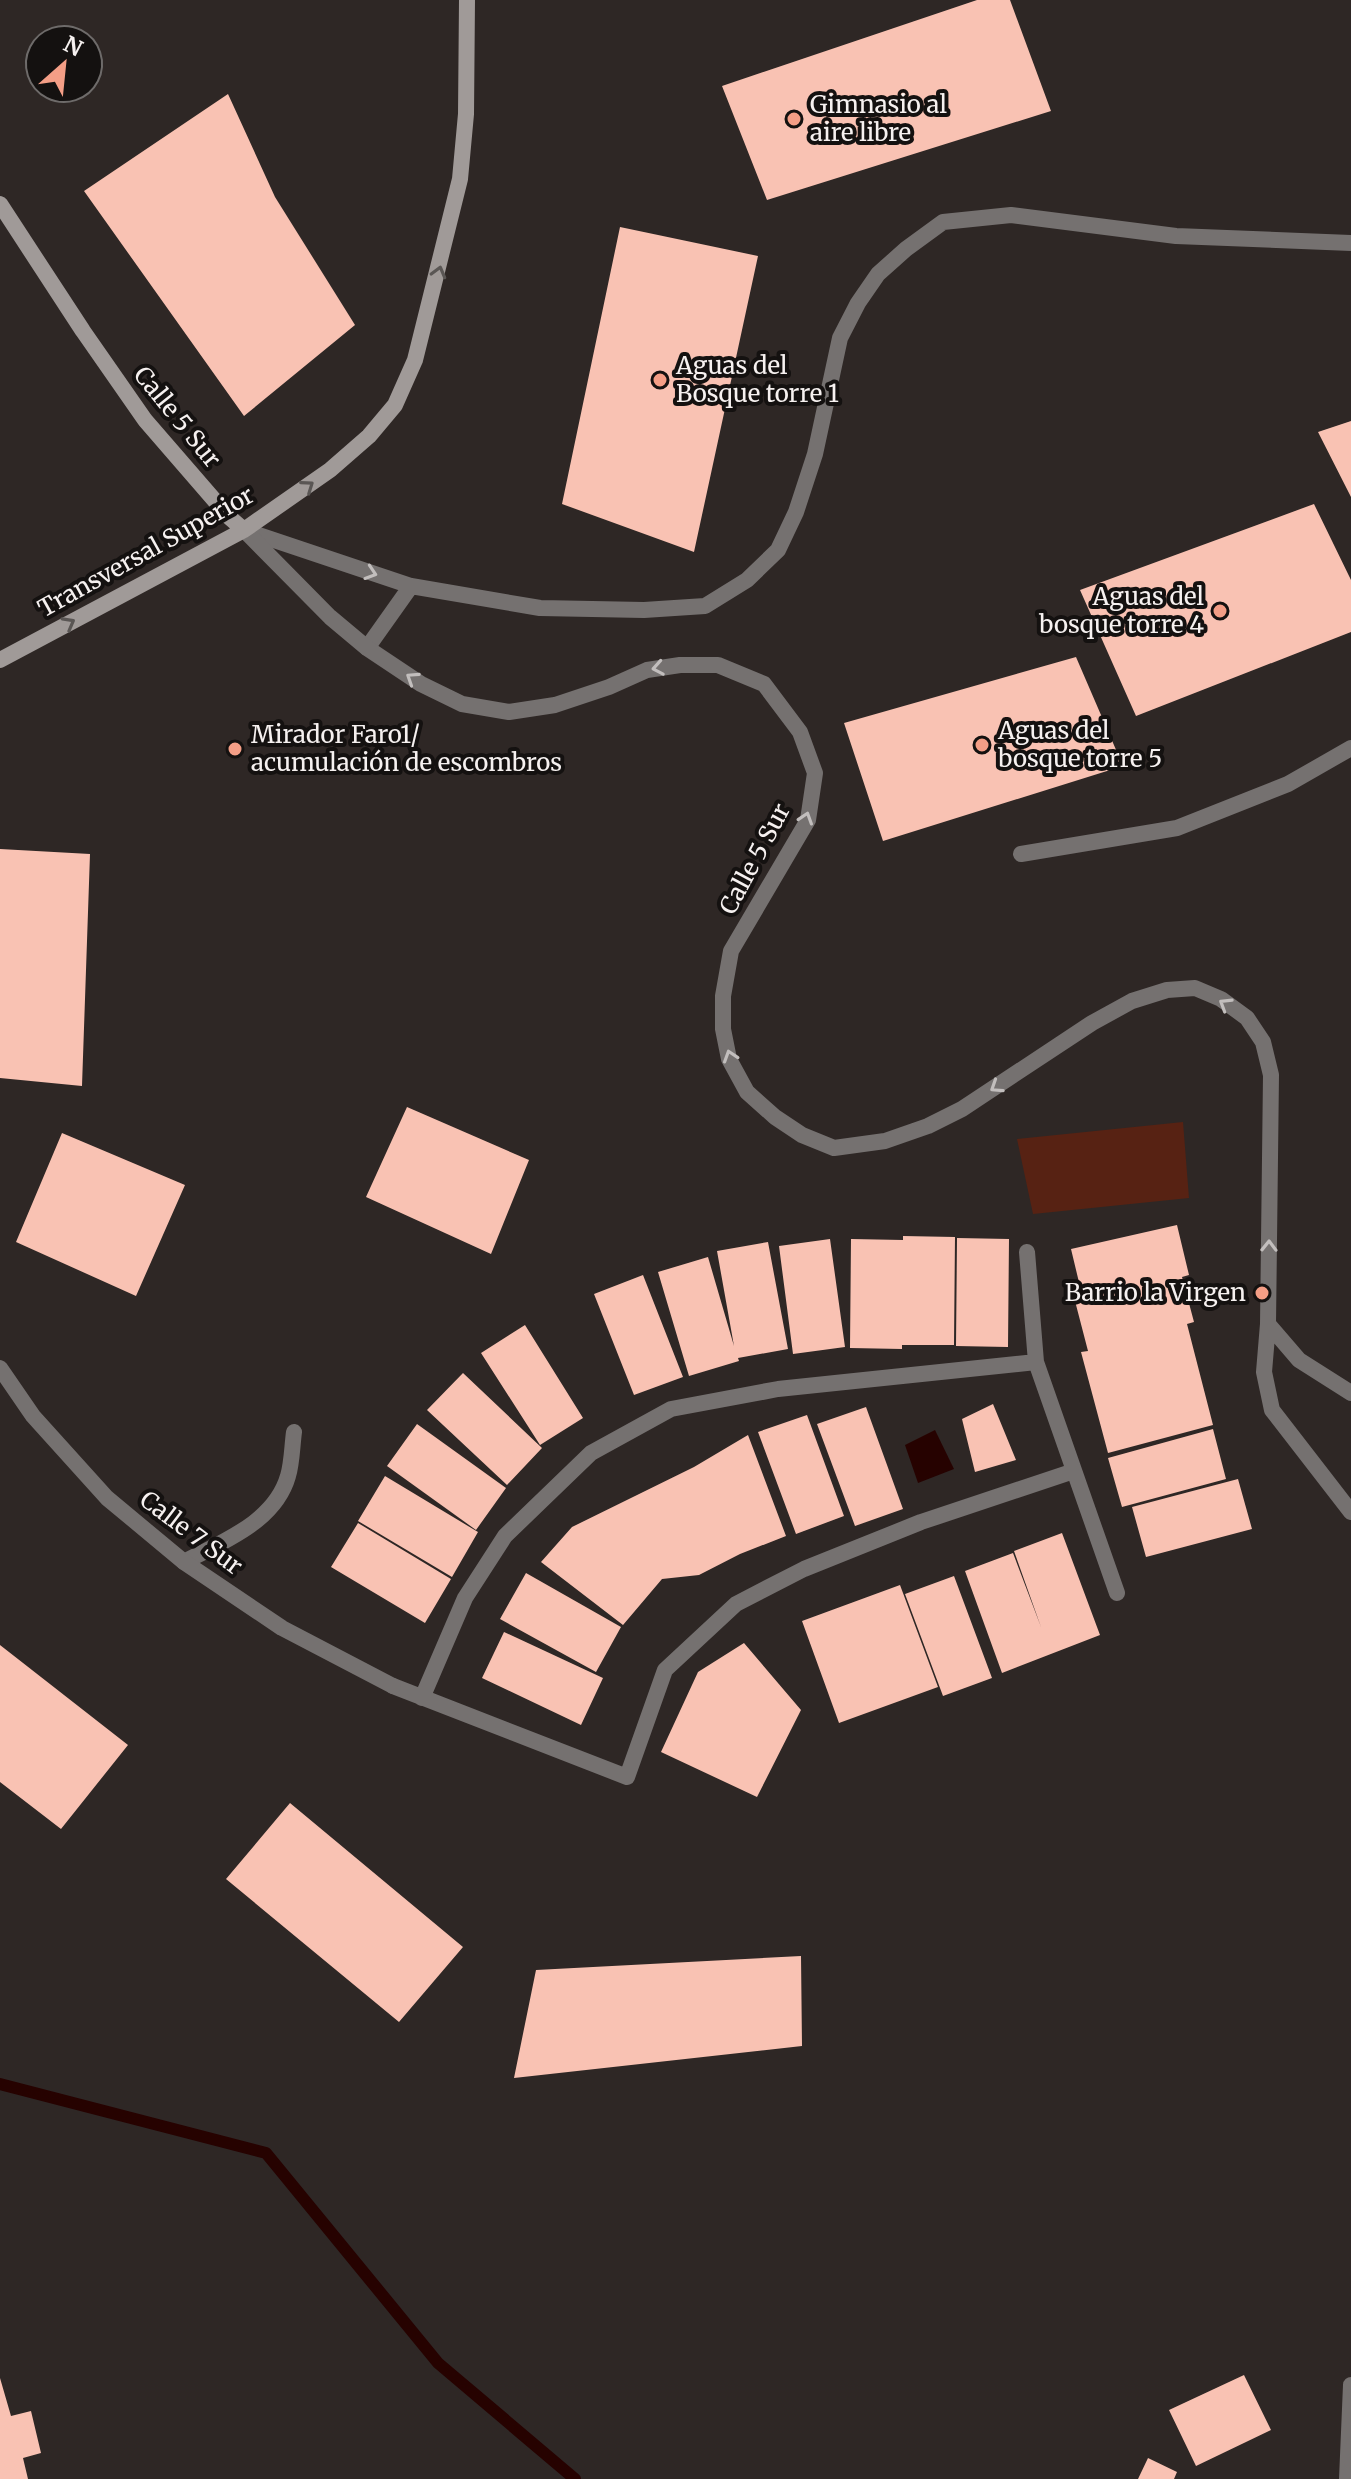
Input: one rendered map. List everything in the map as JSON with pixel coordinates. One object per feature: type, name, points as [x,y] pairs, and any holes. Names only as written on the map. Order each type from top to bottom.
[{"type":"main road","name":"Transversal Superior","points":[[0,660],[244,530],[330,470],[369,436],[395,405],[415,360],[460,179],[466,114],[467,0]]},
{"type":"main road","name":"Calle 5 Sur","points":[[0,204],[145,420],[229,517],[244,530]]},
{"type":"street","points":[[244,530],[411,586],[540,608],[644,610],[705,606],[747,580],[778,550],[796,512],[815,454],[840,338],[878,274],[943,222],[1011,215],[1176,236],[1351,243]]},
{"type":"street","name":"Calle 5 Sur","points":[[244,530],[330,617],[367,648],[421,684],[462,704],[509,712],[555,705],[647,670],[680,665],[718,665],[764,684],[800,732],[815,773],[808,820],[731,951],[723,996],[723,1029],[729,1059],[747,1092],[775,1117],[802,1135],[834,1148],[885,1141],[928,1126],[962,1109],[1092,1023],[1132,1001],[1167,990],[1195,988],[1221,999],[1247,1018],[1263,1042],[1271,1075],[1268,1324],[1264,1372],[1272,1410],[1351,1512]]},
{"type":"street","points":[[367,648],[411,586]]},
{"type":"street","points":[[1021,854],[1177,828],[1288,784],[1351,748]]},
{"type":"street","points":[[1027,1252],[1036,1362],[1117,1593]]},
{"type":"street","points":[[1268,1324],[1299,1360],[1351,1393]]},
{"type":"street","points":[[422,1698],[465,1598],[505,1536],[591,1453],[671,1409],[778,1389],[1036,1362]]},
{"type":"street","name":"Calle 7 Sur","points":[[0,1368],[33,1416],[107,1498],[184,1562],[282,1628],[393,1686],[627,1777],[665,1670],[736,1604],[804,1569],[921,1522],[1074,1471]]},
{"type":"street","points":[[184,1562],[240,1532],[273,1506],[288,1477],[294,1432]]},
{"type":"street","points":[[1347,2479],[1351,2385]]},
{"type":"shaded area","points":[[1183,1122],[1189,1198],[1033,1214],[1017,1139]]},
{"type":"shaded area","points":[[935,1430],[954,1469],[918,1483],[905,1445]]},
{"type":"building","points":[[977,0],[1010,0],[1051,111],[767,200],[722,86]]},
{"type":"building","points":[[228,94],[275,197],[355,325],[244,416],[84,191]]},
{"type":"building","name":"Aguas del Bosque torre 1","points":[[620,227],[758,256],[694,552],[562,504]]},
{"type":"building","points":[[1351,421],[1351,497],[1318,432]]},
{"type":"building","name":"Aguas del bosque torre 4","points":[[1314,504],[1351,580],[1351,632],[1136,716],[1080,590]]},
{"type":"building","name":"Aguas del bosque torre 5","points":[[1076,657],[1123,766],[883,841],[844,723]]},
{"type":"building","points":[[0,849],[90,854],[82,1086],[0,1078]]},
{"type":"building","points":[[407,1107],[529,1160],[491,1254],[366,1197]]},
{"type":"building","points":[[62,1133],[185,1185],[136,1296],[16,1242]]},
{"type":"building","points":[[1177,1225],[1189,1275],[1182,1277],[1194,1322],[1187,1324],[1213,1425],[1108,1453],[1081,1352],[1088,1351],[1075,1301],[1083,1299],[1071,1249]]},
{"type":"building","points":[[903,1236],[955,1237],[954,1345],[902,1345],[902,1349],[850,1348],[851,1239],[903,1240]]},
{"type":"building","points":[[957,1238],[1009,1239],[1008,1347],[956,1346]]},
{"type":"building","points":[[830,1239],[845,1347],[793,1354],[779,1246]]},
{"type":"building","points":[[768,1242],[788,1349],[738,1358],[739,1361],[689,1376],[658,1272],[708,1257],[734,1346],[717,1251]]},
{"type":"building","points":[[643,1275],[683,1377],[634,1395],[594,1294]]},
{"type":"building","points":[[525,1325],[583,1418],[540,1445],[481,1353]]},
{"type":"building","points":[[463,1373],[542,1448],[507,1485],[427,1410]]},
{"type":"building","points":[[993,1404],[1016,1460],[975,1472],[962,1419]]},
{"type":"building","points":[[866,1407],[903,1509],[855,1526],[817,1424]]},
{"type":"building","points":[[807,1415],[844,1516],[796,1534],[758,1432]]},
{"type":"building","points":[[417,1424],[506,1488],[476,1530],[387,1466]]},
{"type":"building","points":[[1213,1429],[1226,1479],[1122,1507],[1108,1458]]},
{"type":"building","points":[[748,1435],[786,1536],[699,1575],[662,1579],[623,1625],[541,1562],[572,1527],[694,1467]]},
{"type":"building","points":[[385,1476],[478,1532],[452,1577],[358,1521]]},
{"type":"building","points":[[1238,1479],[1252,1529],[1146,1557],[1132,1507]]},
{"type":"building","points":[[358,1523],[451,1579],[425,1623],[331,1567]]},
{"type":"building","points":[[1062,1533],[1100,1635],[1002,1673],[965,1571],[1013,1553],[1041,1627],[1014,1551]]},
{"type":"building","points":[[526,1573],[621,1627],[596,1672],[500,1619]]},
{"type":"building","points":[[954,1576],[992,1678],[943,1696],[905,1594]]},
{"type":"building","points":[[900,1585],[938,1687],[839,1723],[802,1621]]},
{"type":"building","points":[[504,1632],[603,1678],[581,1725],[482,1678]]},
{"type":"building","points":[[744,1643],[801,1710],[757,1797],[661,1752],[698,1672]]},
{"type":"building","points":[[0,1645],[128,1745],[61,1829],[0,1782]]},
{"type":"building","points":[[290,1803],[463,1947],[399,2022],[226,1879]]},
{"type":"building","points":[[801,1956],[802,2046],[514,2078],[536,1970]]},
{"type":"building","points":[[1244,2375],[1271,2430],[1196,2466],[1169,2410]]},
{"type":"building","points":[[0,2378],[11,2416],[31,2411],[41,2453],[23,2458],[28,2479],[0,2479]]},
{"type":"building","points":[[1148,2458],[1177,2472],[1174,2479],[1138,2479]]},
{"type":"waterway","points":[[0,2084],[266,2153],[438,2363],[575,2479]]},
{"type":"place","name":"Gimnasio al aire libre","points":[[794,119]]},
{"type":"place","name":"Aguas del Bosque torre 1","points":[[660,380]]},
{"type":"place","name":"Aguas del bosque torre 4","points":[[1220,611]]},
{"type":"place","name":"Aguas del bosque torre 5","points":[[982,745]]},
{"type":"place","name":"Mirador Faro1/ acumulación de escombros","points":[[235,749]]},
{"type":"place","name":"Barrio la Virgen","points":[[1262,1293]]}]
